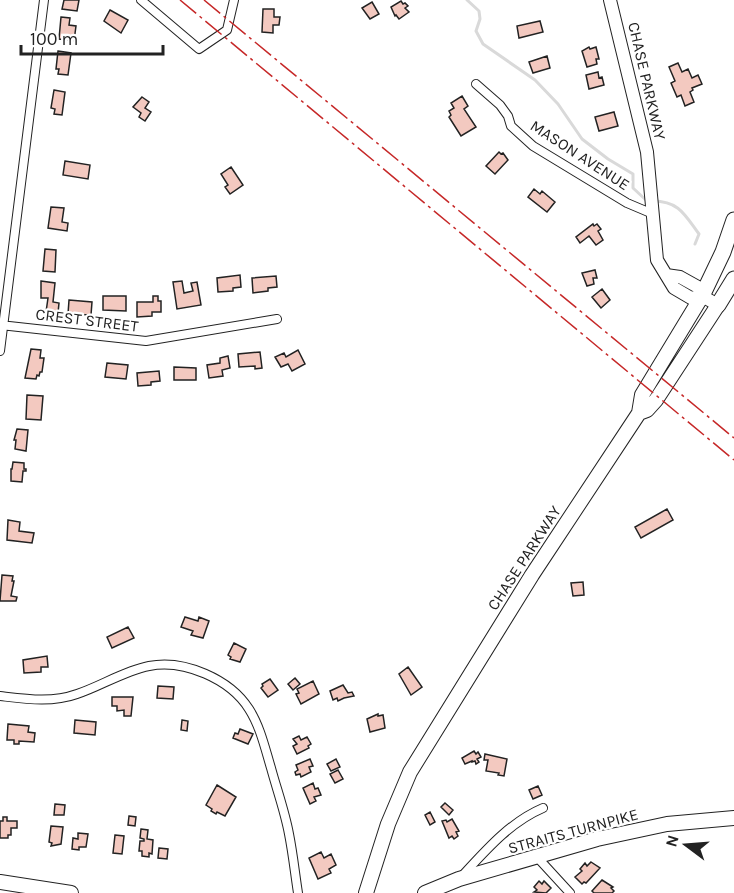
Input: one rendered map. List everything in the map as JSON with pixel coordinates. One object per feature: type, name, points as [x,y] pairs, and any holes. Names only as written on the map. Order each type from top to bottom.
[{"type":"highway","points":[[702,296],[723,252],[734,220]]},
{"type":"highway","points":[[718,305],[734,279]]},
{"type":"main road","name":"CHASE PARKWAY","points":[[610,0],[646,145],[653,205],[655,253],[661,269],[674,288],[691,298],[702,296],[718,305],[656,400],[647,410],[639,413]]},
{"type":"main road","name":"CHASE PARKWAY","points":[[366,893],[388,824],[410,772],[532,575],[639,413],[642,395],[702,296]]},
{"type":"main road","name":"STRAITS TURNPIKE","points":[[425,893],[459,879],[597,839],[667,824],[734,818]]},
{"type":"main road","points":[[0,882],[71,893]]},
{"type":"street","points":[[0,351],[1,325],[44,0]]},
{"type":"street","points":[[141,0],[199,49],[227,30],[234,0]]},
{"type":"street","name":"MASON AVENUE","points":[[476,84],[500,105],[508,116],[511,126],[533,146],[627,203],[653,205]]},
{"type":"street","name":"CREST STREET","points":[[1,325],[146,341],[277,319]]},
{"type":"street","points":[[0,696],[44,700],[76,695],[129,672],[165,664],[198,672],[226,686],[244,702],[255,719],[289,833],[298,893]]},
{"type":"street","points":[[459,879],[509,828],[528,814],[543,808]]},
{"type":"street","points":[[537,857],[570,893]]},
{"type":"building","points":[[64,0],[79,0],[77,11],[62,9]]},
{"type":"building","points":[[401,1],[408,6],[405,8],[409,12],[399,19],[391,7]]},
{"type":"building","points":[[372,2],[379,14],[370,19],[362,8]]},
{"type":"building","points":[[263,9],[274,9],[274,17],[280,17],[279,25],[273,25],[273,33],[262,32]]},
{"type":"building","points":[[110,10],[128,20],[121,33],[104,21]]},
{"type":"building","points":[[61,17],[70,18],[69,25],[76,26],[74,41],[59,39]]},
{"type":"building","points":[[540,21],[543,32],[519,38],[517,26]]},
{"type":"building","points":[[589,47],[590,49],[596,47],[599,59],[596,59],[597,64],[587,67],[582,51]]},
{"type":"building","points":[[58,51],[71,53],[68,75],[58,74],[59,69],[56,69]]},
{"type":"building","points":[[547,56],[550,68],[533,73],[529,62]]},
{"type":"building","points":[[678,63],[682,72],[688,69],[692,78],[698,75],[702,84],[692,88],[690,92],[694,102],[685,106],[681,95],[677,97],[671,83],[675,81],[669,67]]},
{"type":"building","points":[[598,72],[604,85],[589,89],[586,75]]},
{"type":"building","points":[[54,90],[65,92],[62,115],[54,114],[55,109],[51,108]]},
{"type":"building","points":[[462,96],[468,106],[464,109],[476,127],[461,136],[449,117],[451,115],[449,111],[454,108],[451,103]]},
{"type":"building","points":[[142,97],[149,102],[145,108],[151,112],[145,121],[139,117],[141,113],[133,107]]},
{"type":"building","points":[[614,112],[618,126],[599,131],[595,117]]},
{"type":"building","points":[[499,152],[503,153],[508,160],[495,174],[486,166]]},
{"type":"building","points":[[65,161],[90,165],[88,179],[63,175]]},
{"type":"building","points":[[231,167],[243,185],[230,194],[225,187],[228,185],[221,174]]},
{"type":"building","points":[[534,189],[540,194],[542,191],[555,202],[547,212],[528,197]]},
{"type":"building","points":[[51,207],[64,208],[62,222],[68,223],[67,231],[48,228]]},
{"type":"building","points":[[593,224],[594,226],[597,224],[601,229],[598,231],[603,240],[596,245],[589,236],[580,243],[576,237]]},
{"type":"building","points":[[45,249],[56,250],[55,272],[43,271]]},
{"type":"building","points":[[595,270],[597,278],[593,278],[594,284],[587,286],[582,273]]},
{"type":"building","points":[[240,275],[241,287],[233,288],[233,291],[218,292],[217,278]]},
{"type":"building","points":[[276,276],[277,287],[253,293],[252,278]]},
{"type":"building","points":[[41,281],[55,283],[53,302],[59,303],[58,313],[46,312],[48,298],[41,298]]},
{"type":"building","points":[[182,281],[184,293],[193,291],[191,283],[197,282],[201,305],[177,309],[173,282]]},
{"type":"building","points":[[602,289],[610,300],[601,308],[592,297]]},
{"type":"building","points":[[103,296],[126,296],[126,311],[103,310]]},
{"type":"building","points":[[153,296],[158,296],[158,301],[161,301],[161,312],[152,312],[152,316],[137,317],[137,302],[153,302]]},
{"type":"building","points":[[69,300],[92,302],[91,315],[68,314]]},
{"type":"building","points":[[31,349],[41,350],[40,358],[44,358],[42,372],[39,376],[37,375],[36,379],[25,378]]},
{"type":"building","points":[[298,350],[305,364],[292,371],[288,364],[281,367],[275,357],[284,353],[286,357]]},
{"type":"building","points":[[260,352],[262,368],[239,367],[238,354]]},
{"type":"building","points":[[228,356],[230,368],[222,370],[223,376],[209,378],[207,365],[220,363],[220,358]]},
{"type":"building","points":[[107,363],[128,365],[126,379],[105,377]]},
{"type":"building","points":[[174,367],[196,368],[196,380],[174,380]]},
{"type":"building","points":[[159,371],[160,381],[151,382],[151,385],[138,386],[137,373]]},
{"type":"building","points":[[27,395],[43,396],[41,420],[26,419]]},
{"type":"building","points":[[17,429],[28,430],[26,451],[15,449],[16,440],[14,440]]},
{"type":"building","points":[[13,462],[24,463],[26,471],[23,471],[22,482],[11,481]]},
{"type":"building","points":[[667,509],[673,520],[641,538],[635,527]]},
{"type":"building","points":[[8,520],[20,522],[19,531],[34,533],[32,543],[7,540]]},
{"type":"building","points":[[2,575],[13,576],[11,596],[17,597],[16,601],[0,601]]},
{"type":"building","points":[[583,582],[584,595],[573,596],[571,583]]},
{"type":"building","points":[[185,617],[198,621],[199,617],[209,621],[203,638],[191,635],[193,631],[181,627]]},
{"type":"building","points":[[128,627],[134,638],[112,648],[107,637]]},
{"type":"building","points":[[234,643],[246,649],[240,662],[230,659],[228,655]]},
{"type":"building","points":[[47,656],[48,667],[41,667],[41,672],[24,673],[23,660]]},
{"type":"building","points":[[408,667],[422,687],[411,695],[399,674]]},
{"type":"building","points":[[295,678],[300,684],[293,690],[288,684]]},
{"type":"building","points":[[270,679],[278,690],[268,697],[261,688],[262,684]]},
{"type":"building","points":[[313,681],[319,694],[301,704],[296,694],[299,693],[297,689]]},
{"type":"building","points":[[343,685],[348,693],[352,692],[354,696],[338,701],[337,698],[333,700],[330,691]]},
{"type":"building","points":[[158,686],[174,687],[173,699],[157,698]]},
{"type":"building","points":[[112,697],[133,697],[131,716],[124,716],[124,710],[117,711],[117,706],[112,706]]},
{"type":"building","points":[[378,714],[378,716],[383,715],[385,728],[370,732],[367,719]]},
{"type":"building","points":[[75,720],[96,722],[95,735],[74,733]]},
{"type":"building","points":[[182,720],[188,721],[187,731],[181,730]]},
{"type":"building","points":[[8,724],[29,726],[28,732],[35,733],[34,742],[19,741],[19,744],[14,744],[14,740],[7,740]]},
{"type":"building","points":[[240,729],[253,734],[248,744],[233,738]]},
{"type":"building","points":[[299,736],[301,740],[307,737],[311,744],[309,748],[297,754],[293,746],[297,744],[293,739]]},
{"type":"building","points":[[474,751],[476,754],[478,752],[481,757],[477,759],[479,762],[476,764],[472,761],[465,764],[462,758]]},
{"type":"building","points":[[485,754],[507,759],[504,776],[486,771],[488,760],[484,760]]},
{"type":"building","points":[[310,759],[313,766],[309,767],[311,772],[301,777],[300,774],[296,775],[295,772],[298,770],[296,765]]},
{"type":"building","points":[[336,759],[340,767],[331,771],[327,764]]},
{"type":"building","points":[[338,770],[343,779],[335,783],[330,774]]},
{"type":"building","points":[[313,783],[321,795],[314,797],[316,801],[310,804],[303,788]]},
{"type":"building","points":[[217,785],[236,797],[225,816],[217,812],[216,814],[206,805]]},
{"type":"building","points":[[538,786],[542,795],[533,799],[529,790]]},
{"type":"building","points":[[445,803],[453,810],[449,815],[441,807]]},
{"type":"building","points":[[55,804],[65,805],[64,815],[54,815]]},
{"type":"building","points":[[430,812],[435,822],[430,825],[425,815]]},
{"type":"building","points":[[129,816],[136,817],[135,826],[128,825]]},
{"type":"building","points":[[3,817],[7,817],[7,821],[17,821],[17,828],[11,828],[11,835],[8,835],[8,838],[0,838],[0,821],[3,821]]},
{"type":"building","points":[[452,819],[459,831],[456,832],[458,836],[454,839],[452,836],[449,838],[442,821],[447,822]]},
{"type":"building","points":[[51,826],[63,827],[61,844],[51,846],[52,843],[49,842]]},
{"type":"building","points":[[141,829],[148,830],[147,839],[153,840],[152,854],[149,853],[149,857],[142,856],[142,851],[139,851],[140,841],[144,841],[140,838]]},
{"type":"building","points":[[78,833],[88,834],[86,847],[79,847],[79,850],[72,849],[73,838],[78,839]]},
{"type":"building","points":[[115,835],[124,836],[122,854],[113,853]]},
{"type":"building","points":[[159,848],[168,849],[167,859],[158,858]]},
{"type":"building","points":[[321,852],[324,858],[331,854],[336,865],[329,869],[331,873],[318,879],[309,858]]},
{"type":"building","points":[[591,862],[600,868],[586,883],[582,884],[575,877],[582,871],[580,869],[585,863],[587,866]]},
{"type":"building","points":[[602,880],[613,887],[611,888],[614,891],[612,893],[592,891]]},
{"type":"building","points":[[539,881],[542,884],[544,881],[551,888],[546,893],[534,892],[537,890],[534,887]]},
{"type":"waterway","points":[[467,0],[479,11],[480,19],[476,31],[483,44],[535,80],[558,104],[582,139],[633,174],[633,188],[647,201]]},
{"type":"waterway","points":[[653,201],[669,203],[680,210],[699,234],[695,244]]},
{"type":"power","points":[[180,0],[734,460]]},
{"type":"power","points":[[204,0],[734,438]]}]
